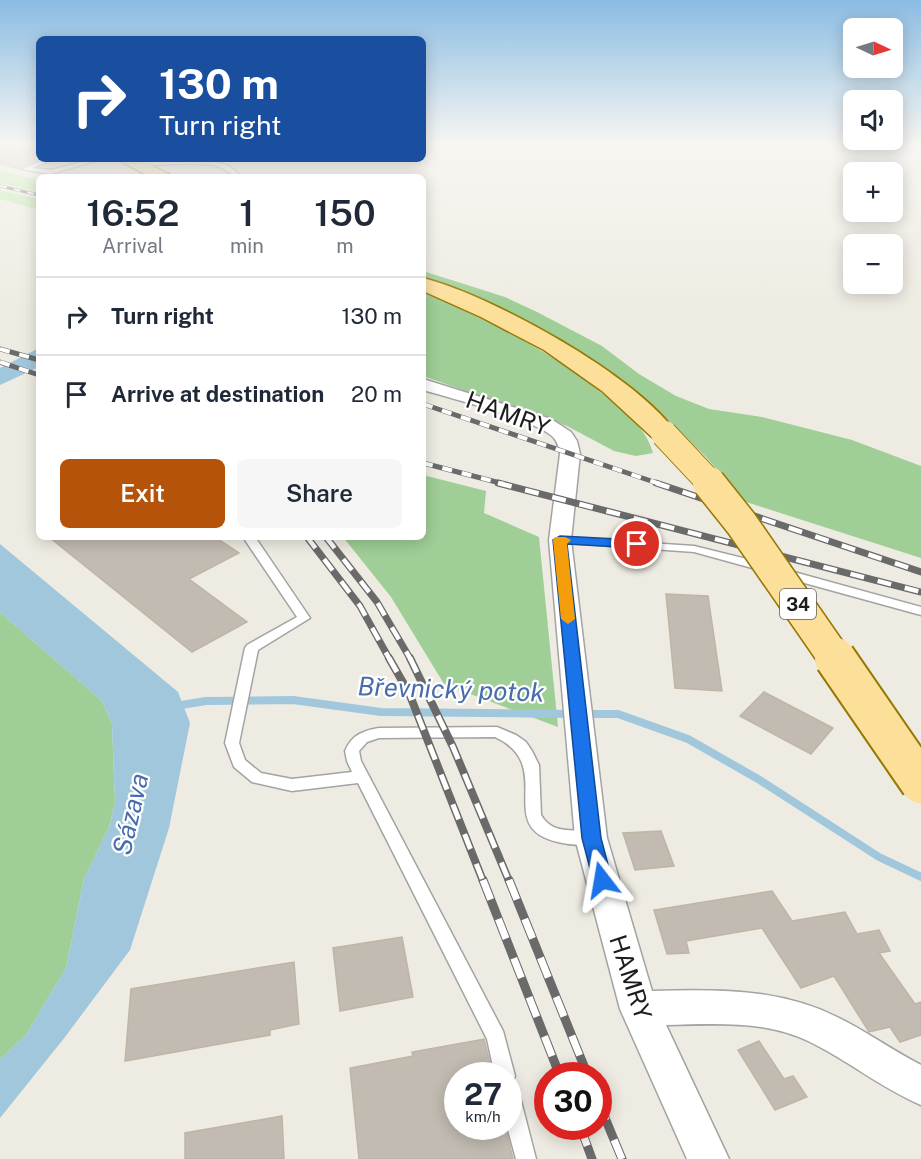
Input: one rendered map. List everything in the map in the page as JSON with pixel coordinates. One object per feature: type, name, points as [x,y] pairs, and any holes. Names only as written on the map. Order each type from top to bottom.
[{"type":"main road","name":"34","points":[[426,285],[494,315],[552,345],[600,377],[641,410],[705,477],[741,523],[921,783]]},
{"type":"street","name":"HAMRY","points":[[426,385],[538,420],[555,428],[569,443],[570,454],[560,540],[591,838],[639,1009],[708,1159]]},
{"type":"street","points":[[639,1009],[737,1006],[783,1014],[821,1029],[885,1068],[921,1085]]},
{"type":"lane","points":[[251,540],[304,618],[252,648],[232,743],[239,763],[257,778],[292,785],[362,777]]},
{"type":"lane","points":[[560,540],[694,549],[921,611]]},
{"type":"lane","points":[[502,1062],[496,1037],[362,777],[351,751],[357,741],[371,734],[497,732],[516,741],[528,754],[532,768],[533,815],[537,823],[552,835],[591,838]]},
{"type":"lane","points":[[521,1140],[526,1159]]},
{"type":"green space","points":[[0,199],[36,199],[36,209]]},
{"type":"green space","points":[[426,272],[505,297],[537,312],[602,346],[639,374],[676,396],[709,409],[762,417],[852,440],[921,466],[921,558],[746,502],[706,457],[655,407],[613,374],[533,325],[426,278]]},
{"type":"green space","points":[[426,293],[519,338],[586,380],[641,429],[653,453],[636,456],[614,451],[567,426],[426,377]]},
{"type":"green space","points":[[426,476],[486,491],[484,513],[539,537],[558,727],[444,684],[391,597],[345,540],[426,540]]},
{"type":"green space","points":[[0,612],[102,701],[112,724],[115,803],[109,827],[84,879],[66,968],[26,1035],[0,1059]]},
{"type":"water","points":[[36,350],[36,368],[0,385],[0,368]]},
{"type":"water","name":"Sázava","points":[[0,544],[178,692],[190,723],[169,828],[130,950],[65,1037],[0,1118],[0,1059],[26,1035],[66,968],[84,879],[109,827],[115,803],[112,724],[102,701],[0,612]]},
{"type":"building","points":[[53,540],[220,540],[239,553],[189,579],[247,622],[192,652]]},
{"type":"building","points":[[666,594],[708,596],[722,691],[675,688]]},
{"type":"building","points":[[764,692],[833,728],[811,754],[740,716]]},
{"type":"building","points":[[661,831],[674,866],[635,870],[623,833]]},
{"type":"building","points":[[772,891],[792,921],[845,912],[857,934],[879,930],[890,951],[879,953],[915,1004],[921,1002],[921,1035],[900,1042],[890,1027],[869,1032],[834,976],[801,988],[762,928],[686,941],[689,953],[667,954],[654,910]]},
{"type":"building","points":[[402,937],[413,997],[340,1011],[333,948]]},
{"type":"building","points":[[294,962],[299,1024],[270,1030],[270,1035],[125,1061],[131,989]]},
{"type":"building","points":[[484,1039],[490,1062],[444,1062],[444,1140],[508,1140],[513,1159],[359,1159],[350,1068],[413,1056],[412,1052]]},
{"type":"building","points":[[759,1041],[784,1079],[793,1076],[807,1097],[775,1110],[738,1050]]},
{"type":"building","points":[[282,1116],[284,1159],[185,1159],[185,1133]]},
{"type":"waterway","name":"Břevnický potok","points":[[175,706],[206,701],[293,700],[381,712],[571,714]]},
{"type":"waterway","name":"Břevnický potok","points":[[585,714],[618,714],[688,739],[758,779],[879,857],[921,877]]},
{"type":"railway","points":[[0,349],[36,359]]},
{"type":"railway","points":[[0,362],[36,374]]},
{"type":"railway","points":[[426,405],[660,484]]},
{"type":"railway","points":[[426,464],[504,484]]},
{"type":"railway","points":[[498,483],[921,592]]},
{"type":"railway","points":[[656,483],[921,572]]},
{"type":"railway","points":[[309,540],[360,606],[390,660]]},
{"type":"railway","points":[[328,540],[377,602],[411,660]]},
{"type":"railway","points":[[389,658],[409,693],[483,881]]},
{"type":"railway","points":[[411,660],[453,747],[509,881]]},
{"type":"railway","points":[[483,880],[554,1062]]},
{"type":"railway","points":[[509,880],[582,1062]]},
{"type":"railway","points":[[612,1135],[622,1159]]},
{"type":"railway","points":[[585,1140],[592,1159]]},
{"type":"slow traffic","points":[[565,540],[560,540],[568,619]]},
{"type":"route","points":[[602,880],[591,838],[560,540],[637,544]]}]
